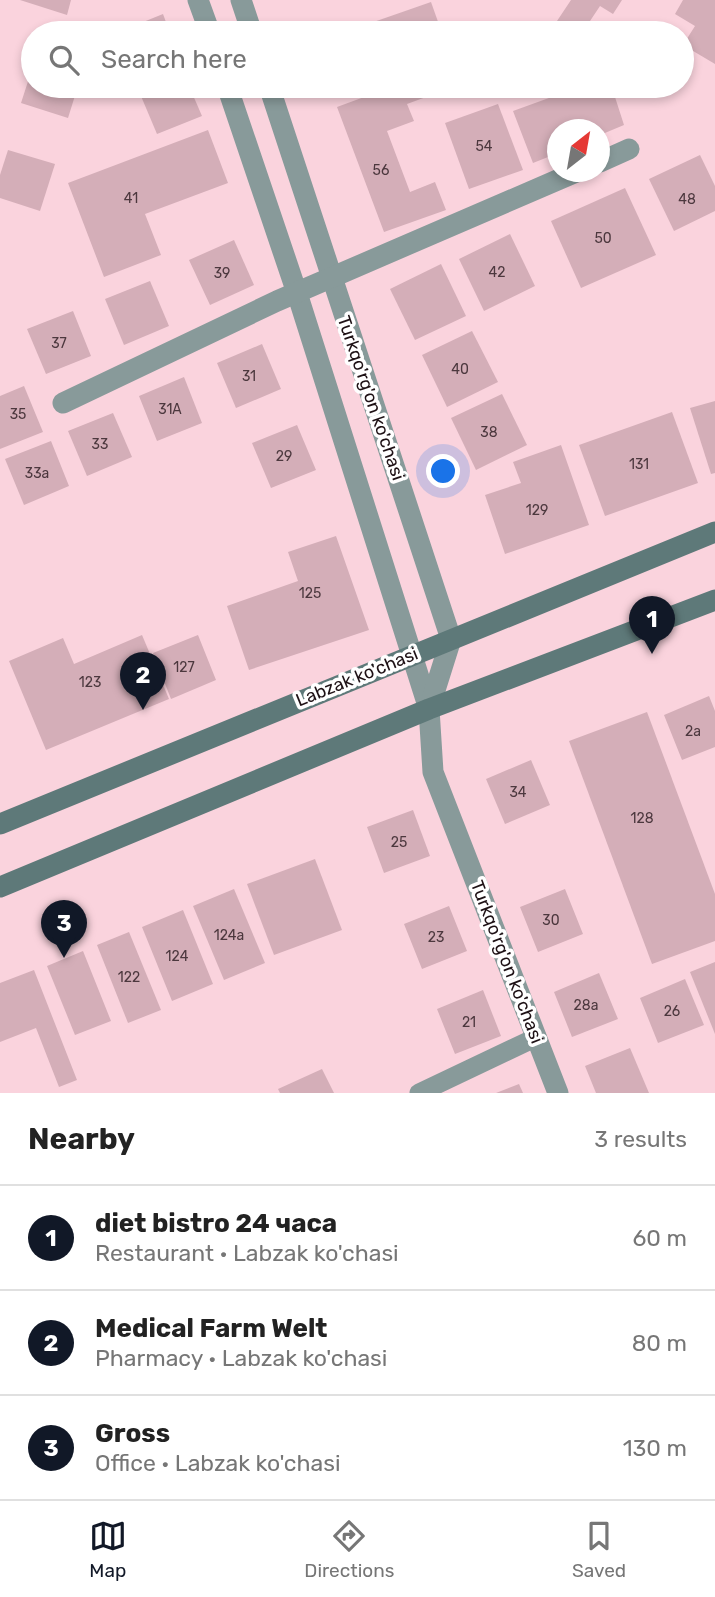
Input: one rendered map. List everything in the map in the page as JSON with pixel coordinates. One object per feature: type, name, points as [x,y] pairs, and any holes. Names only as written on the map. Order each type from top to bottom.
[{"type":"main road","name":"Labzak ko'chasi","points":[[0,824],[715,532]]},
{"type":"main road","points":[[0,887],[429,709],[715,600]]},
{"type":"street","points":[[198,0],[206,21]]},
{"type":"street","points":[[241,0],[248,21]]},
{"type":"street","name":"Turkqo'rg'on ko'chasi","points":[[232,98],[298,293],[429,709],[433,772],[558,1093]]},
{"type":"street","name":"Turkqo'rg'on ko'chasi","points":[[273,98],[452,639],[429,709]]},
{"type":"street","points":[[610,158],[629,149]]},
{"type":"street","points":[[63,403],[276,301],[553,182]]},
{"type":"lane","points":[[419,1093],[537,1037]]},
{"type":"building","points":[[20,0],[71,0],[67,15]]},
{"type":"building","points":[[571,0],[622,0],[613,14],[600,6],[590,21],[557,21]]},
{"type":"building","points":[[683,0],[715,0],[715,64],[694,52],[694,21],[687,21],[675,14]]},
{"type":"building","points":[[431,2],[438,21],[376,21]]},
{"type":"building","points":[[163,14],[166,21],[146,21]]},
{"type":"building","points":[[23,98],[74,98],[68,118],[21,103]]},
{"type":"building","points":[[142,98],[194,98],[202,116],[157,134]]},
{"type":"building","points":[[361,98],[423,98],[407,104],[414,121],[387,131],[410,192],[435,182],[446,210],[384,232],[337,107]]},
{"type":"building","points":[[549,98],[615,98],[624,125],[610,131],[610,119],[547,119],[547,157],[533,163],[513,111]]},
{"type":"building","points":[[498,104],[523,170],[469,189],[445,123]]},
{"type":"building","points":[[208,130],[228,183],[145,214],[161,255],[104,277],[68,183]]},
{"type":"building","points":[[8,150],[55,164],[40,211],[0,198],[0,175]]},
{"type":"building","points":[[700,155],[715,186],[715,211],[674,231],[649,179]]},
{"type":"building","points":[[625,188],[656,255],[581,288],[551,221]]},
{"type":"building","points":[[510,234],[535,286],[484,311],[459,259]]},
{"type":"building","points":[[234,240],[254,285],[210,305],[189,260]]},
{"type":"building","points":[[441,264],[466,316],[415,340],[390,289]]},
{"type":"building","points":[[150,281],[169,326],[124,345],[105,299]]},
{"type":"building","points":[[73,311],[91,356],[46,374],[27,329]]},
{"type":"building","points":[[472,331],[498,382],[447,407],[422,355]]},
{"type":"building","points":[[262,344],[281,389],[236,408],[217,363]]},
{"type":"building","points":[[184,377],[202,423],[157,441],[139,396]]},
{"type":"building","points":[[24,386],[43,432],[0,449],[0,396]]},
{"type":"building","points":[[502,394],[527,445],[476,470],[451,418]]},
{"type":"building","points":[[715,401],[715,473],[711,474],[690,408]]},
{"type":"building","points":[[672,412],[698,483],[605,516],[579,445]]},
{"type":"building","points":[[113,413],[132,457],[87,476],[68,431]]},
{"type":"building","points":[[297,425],[316,470],[271,488],[252,443]]},
{"type":"building","points":[[51,441],[69,486],[24,505],[5,459]]},
{"type":"building","points":[[561,445],[589,525],[505,554],[485,495],[521,483],[513,462]]},
{"type":"building","points":[[336,536],[369,630],[249,670],[227,606],[298,581],[288,552]]},
{"type":"building","points":[[142,635],[169,699],[46,750],[9,661],[63,638],[74,664]]},
{"type":"building","points":[[198,635],[216,680],[171,699],[153,653]]},
{"type":"building","points":[[709,696],[715,711],[715,747],[682,760],[664,715]]},
{"type":"building","points":[[647,712],[715,894],[715,941],[652,964],[569,741]]},
{"type":"building","points":[[531,760],[550,805],[505,824],[486,779]]},
{"type":"building","points":[[413,810],[430,856],[384,873],[367,827]]},
{"type":"building","points":[[315,859],[342,930],[274,955],[247,884]]},
{"type":"building","points":[[234,889],[265,963],[224,980],[193,906]]},
{"type":"building","points":[[565,889],[583,934],[538,952],[520,907]]},
{"type":"building","points":[[449,906],[467,951],[422,969],[404,924]]},
{"type":"building","points":[[183,910],[213,984],[172,1001],[142,927]]},
{"type":"building","points":[[129,932],[161,1010],[128,1023],[97,945]]},
{"type":"building","points":[[83,951],[111,1021],[75,1035],[47,966]]},
{"type":"building","points":[[715,962],[715,1034],[690,972]]},
{"type":"building","points":[[34,970],[77,1080],[59,1087],[36,1028],[0,1042],[0,983]]},
{"type":"building","points":[[599,973],[618,1019],[572,1037],[554,992]]},
{"type":"building","points":[[685,979],[704,1025],[658,1043],[640,998]]},
{"type":"building","points":[[483,990],[501,1036],[455,1054],[437,1009]]},
{"type":"building","points":[[630,1048],[649,1093],[596,1093],[585,1066]]},
{"type":"building","points":[[322,1069],[334,1093],[280,1093],[278,1089]]},
{"type":"building","points":[[519,1084],[523,1093],[496,1093]]},
{"type":"place","name":"diet bistro 24 часа","points":[[652,654]]},
{"type":"place","name":"Medical Farm Welt","points":[[143,710]]},
{"type":"place","name":"Gross","points":[[64,958]]}]
